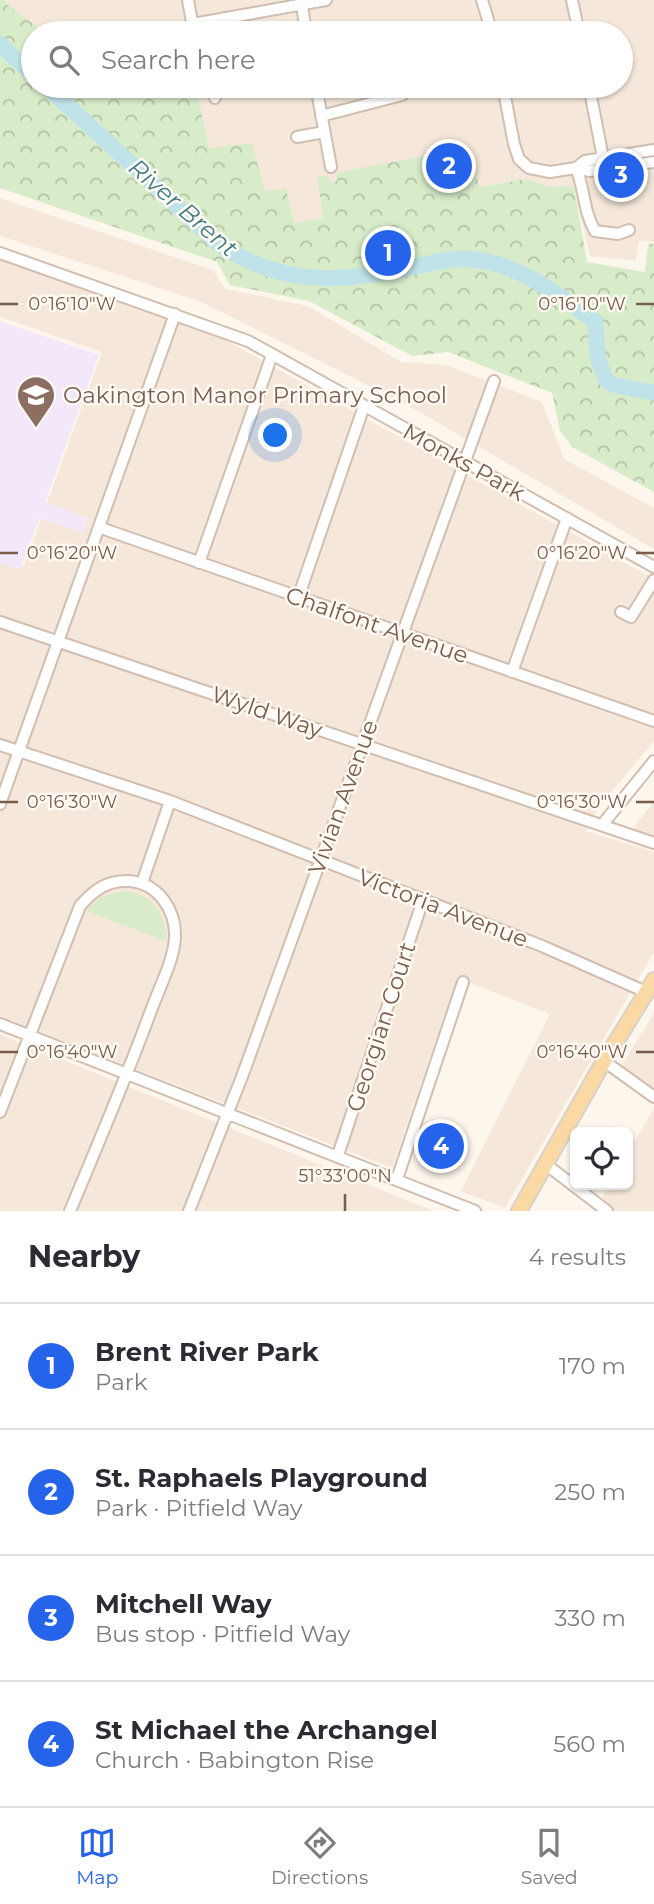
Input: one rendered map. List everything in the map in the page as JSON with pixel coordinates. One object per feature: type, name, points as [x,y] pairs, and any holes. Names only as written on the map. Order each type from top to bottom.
[{"type":"main road","points":[[519,1211],[548,1166],[604,1061],[650,986]]},
{"type":"street","points":[[188,0],[192,21]]},
{"type":"street","points":[[227,21],[326,0]]},
{"type":"street","points":[[482,0],[488,21]]},
{"type":"street","points":[[572,0],[576,21]]},
{"type":"street","points":[[302,5],[304,21]]},
{"type":"street","points":[[318,98],[331,167]]},
{"type":"street","points":[[321,116],[390,98]]},
{"type":"street","points":[[506,98],[519,159],[528,168],[550,172],[576,169],[590,171],[654,162]]},
{"type":"street","points":[[591,98],[603,158]]},
{"type":"street","points":[[297,137],[324,132]]},
{"type":"street","points":[[576,169],[585,161],[654,150]]},
{"type":"street","points":[[576,169],[582,182],[587,218],[594,231],[618,234],[628,230]]},
{"type":"street","name":"Monks Park","points":[[0,253],[227,332],[654,567]]},
{"type":"street","points":[[0,804],[101,528],[175,314]]},
{"type":"street","points":[[199,563],[272,355]]},
{"type":"street","name":"Vivian Avenue","points":[[189,1211],[227,1115],[494,381]]},
{"type":"street","points":[[298,598],[364,406]]},
{"type":"street","points":[[512,672],[568,518]]},
{"type":"street","name":"Chalfont Avenue","points":[[101,528],[654,721]]},
{"type":"street","points":[[643,624],[626,614],[654,580]]},
{"type":"street","name":"Wyld Way","points":[[0,622],[654,842]]},
{"type":"street","name":"Victoria Avenue","points":[[0,746],[170,801],[625,980],[650,986]]},
{"type":"street","points":[[602,825],[654,761]]},
{"type":"street","points":[[142,883],[170,801]]},
{"type":"street","points":[[0,1112],[80,906],[92,892],[110,882],[142,883],[158,894],[170,908],[175,940],[126,1074],[70,1211]]},
{"type":"street","name":"Georgian Court","points":[[338,1155],[423,900]]},
{"type":"street","points":[[397,1179],[463,982]]},
{"type":"street","points":[[0,1024],[475,1211]]},
{"type":"street","points":[[604,1061],[654,1097]]},
{"type":"street","points":[[548,1166],[607,1211]]},
{"type":"shaded area","points":[[5,0],[654,0],[654,242],[639,241],[636,261],[590,256],[574,186],[549,187],[527,179],[478,187],[470,147],[336,174],[337,181],[330,182],[317,177],[323,218],[294,223],[265,192],[209,148],[199,98],[633,98],[633,21],[30,21],[6,4]]},
{"type":"shaded area","points":[[0,198],[213,270],[225,289],[308,306],[401,362],[446,365],[542,402],[564,459],[654,508],[654,549],[406,404],[199,301],[0,236]]},
{"type":"shaded area","points":[[0,259],[220,337],[654,579],[654,741],[598,808],[586,831],[654,852],[654,952],[505,1208],[461,1191],[550,1014],[457,978],[392,1168],[0,1017],[0,559],[24,566],[102,352],[0,317]]},
{"type":"shaded area","name":"Oakington Manor Primary School","points":[[0,321],[99,355],[45,502],[88,518],[83,533],[40,518],[20,569],[0,563]]},
{"type":"shaded area","points":[[654,801],[654,839],[631,831]]},
{"type":"shaded area","points":[[654,1013],[654,1090],[622,1065]]},
{"type":"shaded area","points":[[0,1034],[433,1211],[0,1211]]},
{"type":"shaded area","points":[[654,1108],[654,1211],[595,1211],[606,1190],[633,1190],[633,1144]]},
{"type":"green space","points":[[0,0],[5,0],[6,4],[30,21],[21,21],[21,98],[199,98],[209,148],[252,143],[265,191],[286,189],[294,223],[323,218],[317,177],[328,175],[330,182],[337,181],[336,173],[470,147],[479,187],[527,179],[549,187],[574,186],[587,262],[645,272],[648,243],[654,244],[654,492],[572,447],[560,431],[552,393],[448,352],[412,356],[309,301],[230,285],[217,262],[0,188]]},
{"type":"green space","points":[[122,891],[141,895],[155,906],[164,922],[166,941],[86,911],[101,897]]},
{"type":"waterway","name":"River Brent","points":[[0,44],[21,64]]},
{"type":"waterway","name":"River Brent","points":[[59,98],[222,247],[244,259],[286,273],[328,278],[374,274],[458,259],[485,261],[502,266],[535,281],[595,321],[598,359],[606,380],[614,385],[654,393]]},
{"type":"place","name":"St. Raphaels Playground","points":[[449,166]]},
{"type":"place","name":"Mitchell Way","points":[[621,175]]},
{"type":"place","name":"Brent River Park","points":[[388,253]]},
{"type":"place","name":"Oakington Manor Primary School","points":[[36,429]]},
{"type":"place","name":"St Michael the Archangel","points":[[441,1146]]}]
